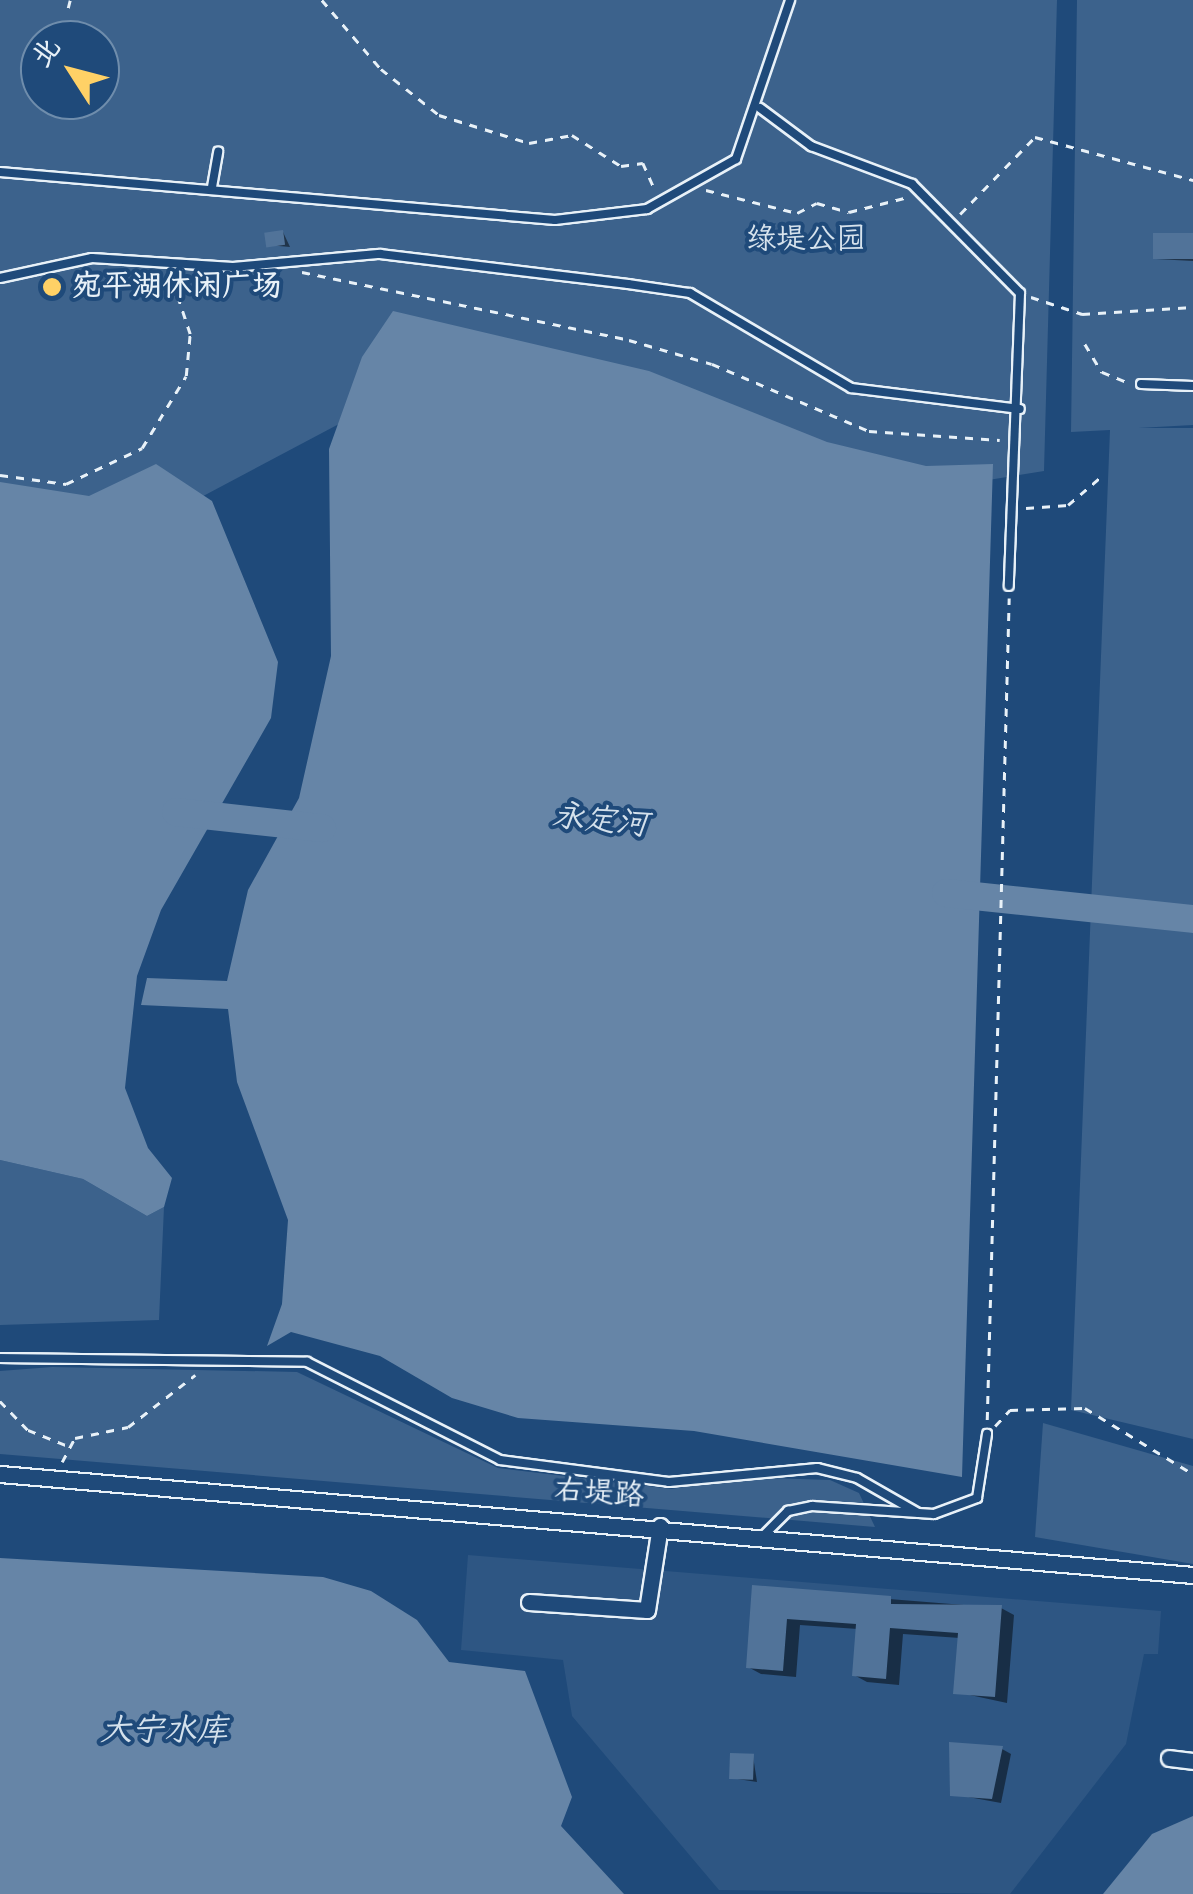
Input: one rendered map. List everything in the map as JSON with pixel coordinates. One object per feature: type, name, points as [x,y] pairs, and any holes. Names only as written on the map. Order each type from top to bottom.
[{"type":"street","name":"右堤路","points":[[0,1474],[764,1534],[1193,1575]]},
{"type":"street","points":[[529,1602],[647,1610],[660,1526]]},
{"type":"street","points":[[1169,1758],[1193,1762]]},
{"type":"lane","points":[[0,172],[212,187],[555,220],[657,204],[695,186],[736,159],[760,108],[790,0]]},
{"type":"lane","points":[[760,108],[811,146],[920,190],[956,219],[1020,294],[1020,409],[1010,506],[1009,586]]},
{"type":"lane","points":[[212,187],[218,152]]},
{"type":"lane","points":[[0,278],[92,258],[290,262],[380,254],[690,293],[851,388],[1020,409]]},
{"type":"lane","points":[[1141,384],[1193,386]]},
{"type":"lane","points":[[0,1358],[307,1362],[500,1460],[669,1482],[817,1468],[912,1511]]},
{"type":"lane","points":[[764,1534],[788,1511],[912,1511],[977,1498],[987,1434]]},
{"type":"path","points":[[68,8],[70,0]]},
{"type":"path","points":[[322,0],[381,68],[439,115],[529,143],[572,135],[621,166],[643,163],[657,204]]},
{"type":"path","points":[[956,219],[1035,136],[1193,180]]},
{"type":"path","points":[[695,186],[797,214],[817,202],[849,212],[893,205],[920,190]]},
{"type":"path","points":[[0,475],[66,484],[107,472],[169,416],[190,334],[162,260]]},
{"type":"path","points":[[290,262],[327,280],[551,318],[712,364],[869,431],[1017,440]]},
{"type":"path","points":[[1020,294],[1082,314],[1193,308]]},
{"type":"path","points":[[1085,344],[1115,381],[1141,384]]},
{"type":"path","points":[[1010,506],[1068,505],[1102,476]]},
{"type":"path","points":[[987,1434],[1009,586]]},
{"type":"path","points":[[60,1479],[70,1446],[92,1431],[128,1427],[203,1360]]},
{"type":"path","points":[[0,1401],[28,1430],[70,1446]]},
{"type":"path","points":[[987,1434],[1010,1410],[1085,1408],[1193,1474]]},
{"type":"shaded area","points":[[468,1555],[1161,1611],[1158,1654],[1144,1654],[1126,1744],[1010,1894],[719,1890],[572,1716],[563,1660],[461,1650]]},
{"type":"green space","name":"绿堤公园","points":[[0,0],[1057,0],[1044,471],[838,504],[439,371],[175,511],[0,503]]},
{"type":"green space","points":[[1077,0],[1193,0],[1193,425],[1138,428],[1193,428],[1193,1439],[1071,1410],[1110,430],[1071,432]]},
{"type":"green space","points":[[0,1160],[83,1179],[147,1216],[164,1207],[159,1320],[0,1325]]},
{"type":"green space","points":[[52,1367],[297,1372],[498,1468],[672,1489],[740,1477],[830,1480],[859,1493],[875,1527],[0,1454],[0,1371]]},
{"type":"green space","points":[[1043,1423],[1193,1466],[1193,1564],[1035,1537]]},
{"type":"water","points":[[393,311],[649,371],[827,442],[926,466],[993,464],[962,1477],[694,1431],[518,1418],[452,1398],[380,1356],[291,1332],[267,1346],[282,1304],[288,1220],[237,1082],[228,1009],[141,1005],[147,978],[227,981],[248,890],[299,798],[331,656],[329,449],[362,357]]},
{"type":"water","points":[[156,464],[212,501],[278,662],[271,718],[161,910],[137,976],[125,1088],[148,1148],[172,1178],[164,1207],[147,1216],[83,1179],[0,1160],[0,482],[89,496]]},
{"type":"water","name":"大宁水库","points":[[0,1558],[323,1577],[371,1591],[417,1620],[449,1662],[525,1671],[572,1797],[561,1826],[624,1894],[0,1894]]},
{"type":"water","points":[[1193,1816],[1193,1894],[1103,1894],[1152,1834]]},
{"type":"building","points":[[283,230],[285,245],[266,247],[264,233]]},
{"type":"building","points":[[1153,233],[1193,233],[1193,259],[1153,259]]},
{"type":"building","points":[[752,1585],[891,1596],[891,1604],[1002,1605],[995,1697],[953,1694],[958,1633],[890,1628],[886,1679],[852,1676],[856,1624],[787,1619],[783,1671],[746,1668]]},
{"type":"building","points":[[949,1742],[1003,1746],[992,1799],[950,1796]]},
{"type":"building","points":[[730,1753],[754,1754],[753,1780],[729,1779]]},
{"type":"waterway","name":"永定河","points":[[176,812],[322,828]]},
{"type":"waterway","name":"永定河","points":[[946,893],[1193,919]]},
{"type":"place","name":"宛平湖休闲广场","points":[[52,287]]}]
